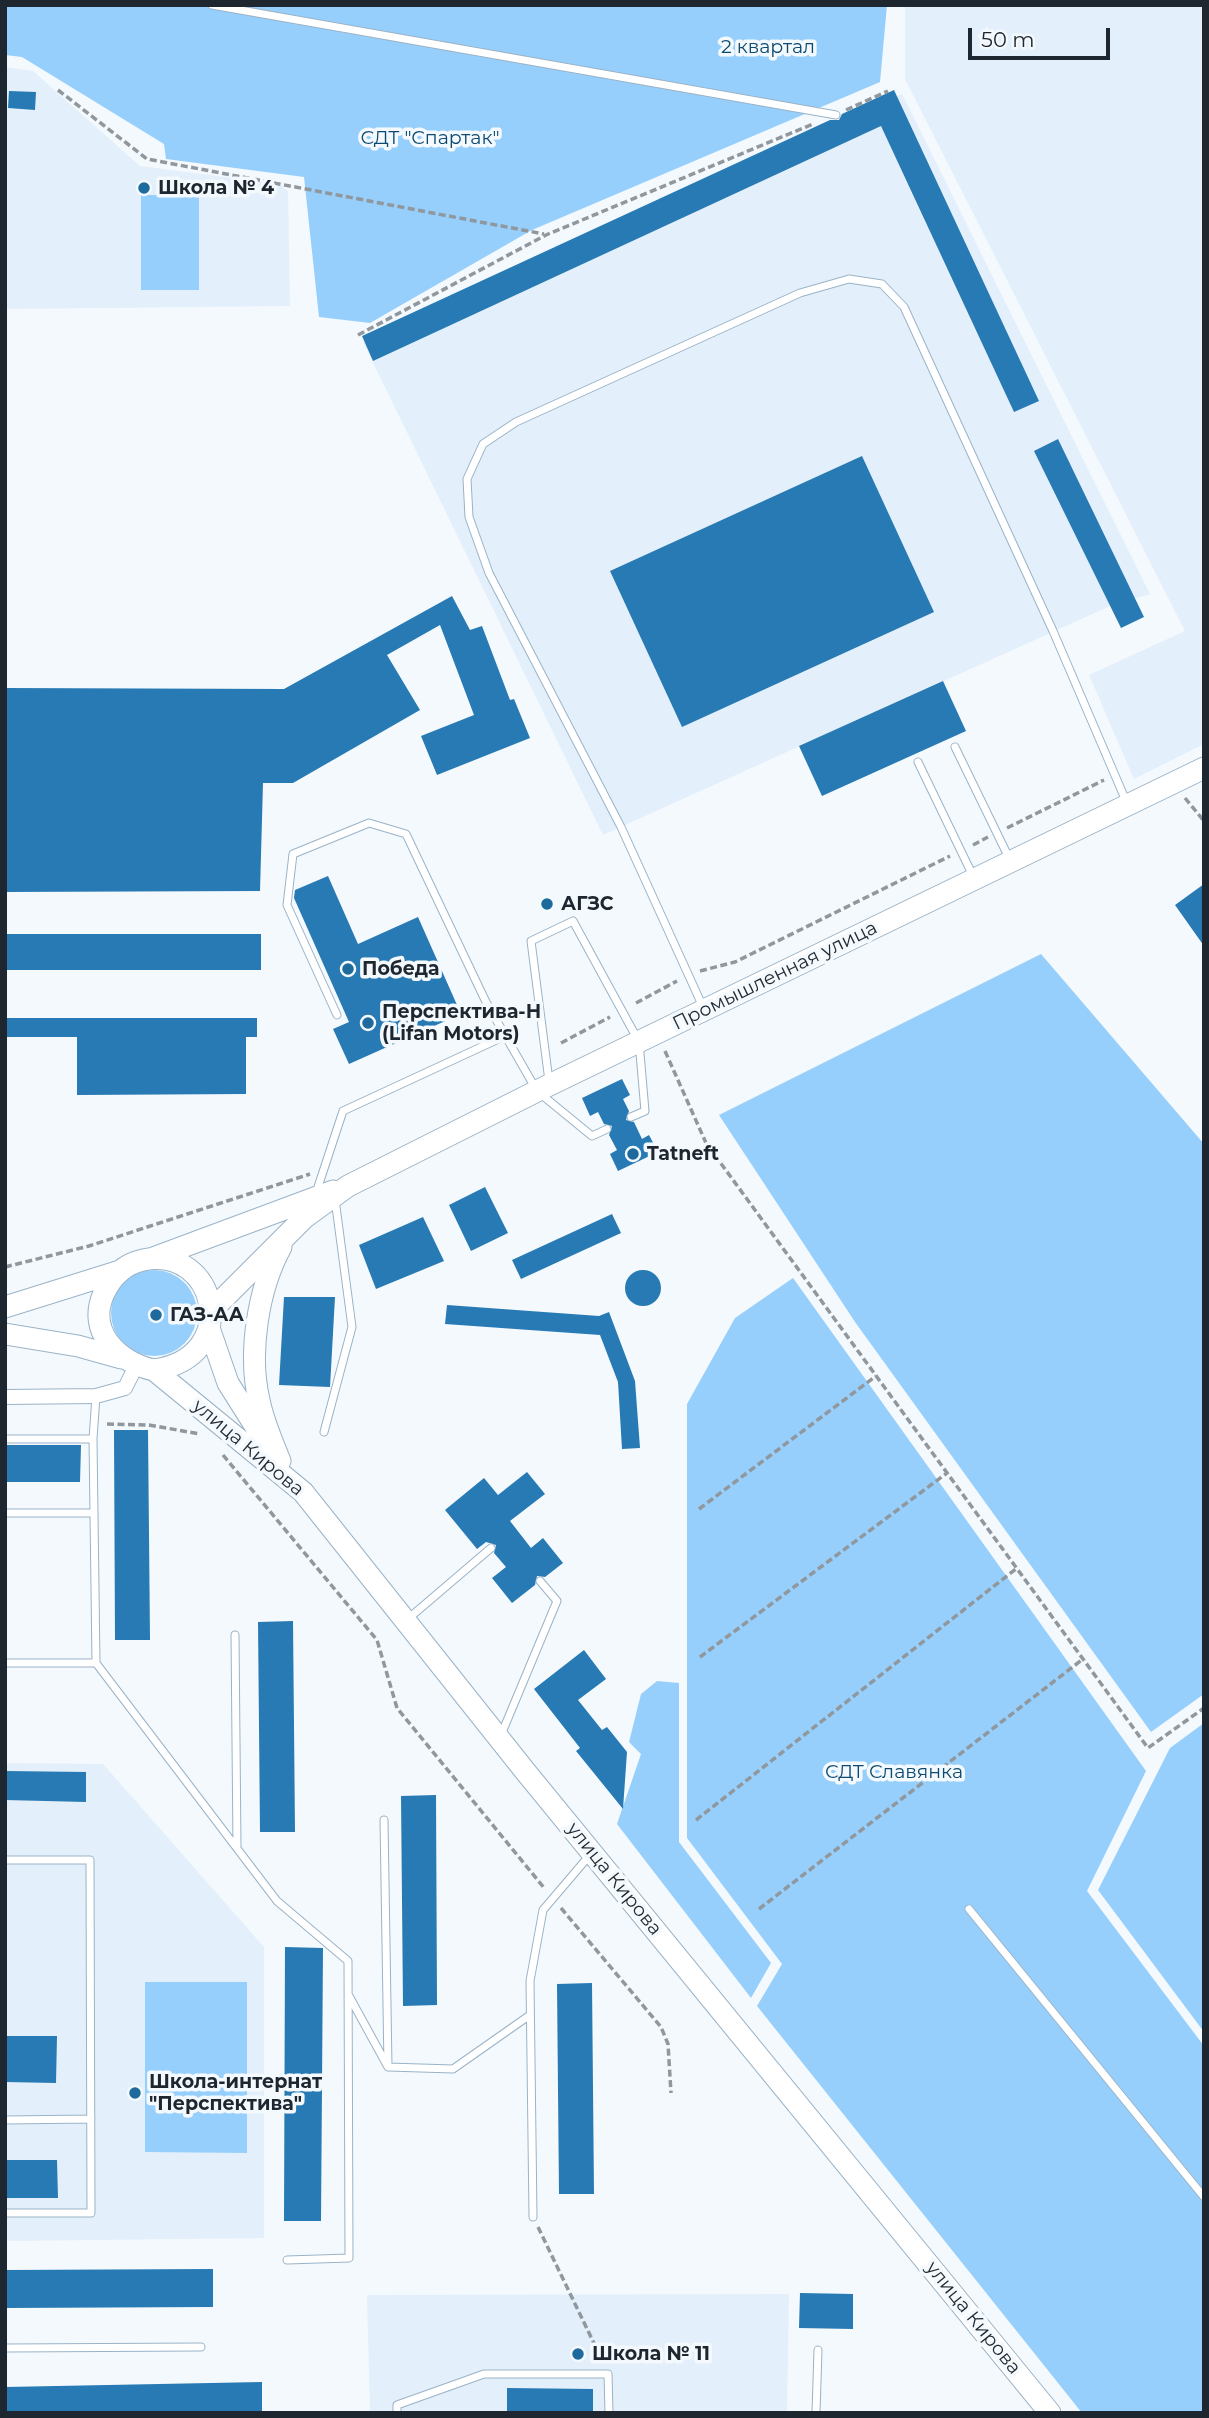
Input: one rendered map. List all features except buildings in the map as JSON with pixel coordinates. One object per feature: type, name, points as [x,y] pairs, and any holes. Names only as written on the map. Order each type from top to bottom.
[{"type":"main road","name":"Промышленная улица","points":[[333,1193],[543,1088],[1204,768]]},
{"type":"main road","points":[[120,1270],[105,1290],[99,1315],[109,1346],[137,1365],[172,1367],[189,1359],[201,1345],[210,1320],[287,1236],[333,1193]]},
{"type":"main road","points":[[5,1307],[120,1270],[135,1262],[333,1193]]},
{"type":"main road","points":[[280,1461],[266,1428],[255,1371],[265,1286],[274,1260],[287,1236]]},
{"type":"main road","points":[[152,1258],[169,1260],[185,1267],[198,1279],[207,1294],[210,1320],[228,1383],[242,1410],[303,1492]]},
{"type":"main road","name":"улица Кирова","points":[[5,1334],[78,1346],[137,1365],[303,1492],[592,1853],[1050,2413]]},
{"type":"street","points":[[5,1397],[96,1396],[124,1388],[137,1365]]},
{"type":"lane","points":[[212,5],[836,115]]},
{"type":"lane","points":[[705,1011],[621,827],[489,573],[468,517],[467,479],[483,444],[516,422],[800,293],[849,279],[882,284],[904,307],[1054,631],[1128,805]]},
{"type":"lane","points":[[955,747],[1011,862]]},
{"type":"lane","points":[[918,762],[975,880]]},
{"type":"lane","points":[[337,1015],[287,905],[293,855],[369,823],[406,834],[505,1036],[543,1088],[592,1136],[607,1129]]},
{"type":"lane","points":[[543,1088],[531,941],[573,921],[648,1038],[645,1111],[631,1117]]},
{"type":"lane","points":[[324,1432],[352,1327],[333,1193],[342,1111],[505,1036]]},
{"type":"lane","points":[[96,1396],[93,1439],[96,1663],[277,1901],[348,1961],[349,2258],[287,2260]]},
{"type":"lane","points":[[5,1440],[93,1439]]},
{"type":"lane","points":[[5,1513],[93,1513]]},
{"type":"lane","points":[[405,1621],[491,1548]]},
{"type":"lane","points":[[500,1739],[557,1601],[540,1581]]},
{"type":"lane","points":[[235,1635],[237,1849]]},
{"type":"lane","points":[[5,1663],[96,1663]]},
{"type":"lane","points":[[384,1820],[388,2067]]},
{"type":"lane","points":[[533,2217],[530,1981],[543,1910],[592,1853]]},
{"type":"lane","points":[[5,1860],[90,1860],[91,2119],[91,2213],[5,2213]]},
{"type":"lane","points":[[969,1909],[1204,2197]]},
{"type":"lane","points":[[348,1994],[388,2067]]},
{"type":"lane","points":[[388,2067],[453,2069],[530,2015]]},
{"type":"lane","points":[[5,2120],[91,2119]]},
{"type":"lane","points":[[5,2348],[201,2347]]},
{"type":"lane","points":[[816,2413],[818,2350]]},
{"type":"lane","points":[[397,2413],[397,2405],[484,2375],[608,2374],[609,2413]]},
{"type":"path","points":[[58,90],[147,159],[546,235]]},
{"type":"path","points":[[358,335],[546,235],[888,91]]},
{"type":"path","points":[[636,1003],[688,975],[735,962],[1115,775]]},
{"type":"path","points":[[1173,783],[1204,821]]},
{"type":"path","points":[[561,1042],[610,1017]]},
{"type":"path","points":[[648,1038],[706,1143],[1148,1748],[1204,1708]]},
{"type":"path","points":[[5,1267],[89,1245],[315,1173]]},
{"type":"path","points":[[699,1509],[876,1376]]},
{"type":"path","points":[[94,1424],[149,1425],[210,1438]]},
{"type":"path","points":[[218,1449],[377,1640],[397,1708],[661,2027],[668,2044],[671,2093]]},
{"type":"path","points":[[700,1657],[947,1473]]},
{"type":"path","points":[[696,1820],[1017,1568]]},
{"type":"path","points":[[759,1909],[1083,1659]]},
{"type":"path","points":[[533,2217],[608,2374]]},
{"type":"shaded area","points":[[905,5],[1204,5],[1204,744],[1134,779],[1089,675],[1185,631],[905,79]]},
{"type":"shaded area","name":"Школа № 4","points":[[5,67],[33,71],[140,166],[279,184],[288,191],[290,306],[5,309]]},
{"type":"shaded area","points":[[902,94],[1150,594],[1110,606],[603,835],[363,342]]},
{"type":"shaded area","name":"Школа-интернат \"Перспектива\"","points":[[5,1763],[103,1764],[264,1947],[264,2238],[5,2241]]},
{"type":"shaded area","name":"Школа № 11","points":[[789,2294],[787,2413],[370,2413],[367,2295]]},
{"type":"green space","name":"СДТ \"Спартак\"","points":[[5,5],[887,5],[880,82],[532,230],[370,323],[319,317],[304,177],[166,159],[164,144],[22,57],[5,55]]},
{"type":"green space","points":[[141,195],[199,195],[199,290],[141,290]]},
{"type":"green space","points":[[1041,954],[1204,1144],[1204,1694],[1151,1732],[855,1322],[719,1115]]},
{"type":"green space","points":[[154,1270],[178,1277],[190,1289],[197,1313],[190,1337],[178,1349],[154,1356],[130,1349],[118,1337],[111,1313],[118,1289],[130,1277]]},
{"type":"green space","name":"СДТ Славянка","points":[[793,1278],[1146,1771],[1087,1891],[1204,2046],[1204,2413],[1082,2413],[757,2006],[782,1964],[687,1838],[687,1404],[735,1318]]},
{"type":"green space","points":[[657,1681],[679,1683],[679,1842],[771,1963],[751,1998],[617,1824],[641,1754],[629,1742],[641,1694]]},
{"type":"green space","points":[[1204,1723],[1204,2032],[1098,1890],[1170,1748]]},
{"type":"green space","points":[[145,1982],[247,1982],[247,2153],[145,2152]]},
{"type":"place","name":"Школа № 4","points":[[144,188]]},
{"type":"place","name":"АГЗС","points":[[547,904]]},
{"type":"place","name":"Победа","points":[[348,969]]},
{"type":"place","name":"Перспектива-Н (Lifan Motors)","points":[[368,1023]]},
{"type":"place","name":"Tatneft","points":[[633,1154]]},
{"type":"place","name":"ГАЗ-АА","points":[[156,1315]]},
{"type":"place","name":"Школа-интернат \"Перспектива\"","points":[[135,2093]]},
{"type":"place","name":"Школа № 11","points":[[578,2354]]},
{"type":"park label","name":"2 квартал","points":[[768,47]]}]
